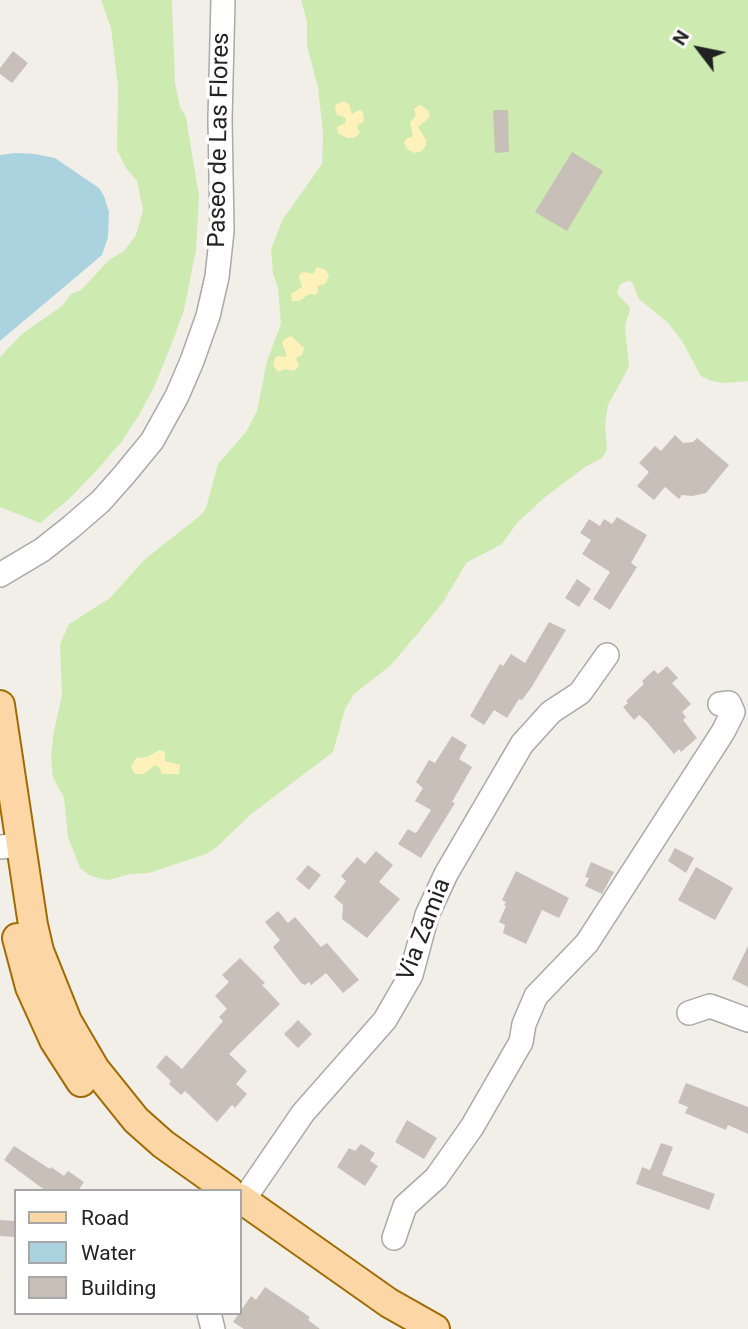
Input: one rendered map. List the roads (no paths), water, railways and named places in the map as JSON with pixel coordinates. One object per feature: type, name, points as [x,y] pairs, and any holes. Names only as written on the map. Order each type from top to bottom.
[{"type":"main road","points":[[0,705],[6,842],[18,942],[30,987],[54,1040],[83,1085],[114,1123],[144,1152],[193,1189]]},
{"type":"main road","points":[[6,842],[38,951],[67,1021],[95,1069],[136,1120],[220,1189]]},
{"type":"main road","points":[[242,1206],[400,1329]]},
{"type":"main road","points":[[242,1206],[389,1303],[435,1329]]},
{"type":"street","name":"Paseo de Las Flores","points":[[0,575],[15,568],[62,535],[117,484],[152,441],[177,396],[192,361],[208,316],[217,277],[222,230],[220,119],[223,0]]},
{"type":"street","name":"Via Zamia","points":[[242,1198],[303,1114],[385,1020],[411,975],[427,915],[446,874],[522,744],[551,712],[580,693],[607,655]]},
{"type":"street","points":[[394,1238],[405,1206],[436,1178],[472,1127],[522,1042],[524,1024],[536,996],[587,943],[710,752],[733,712],[729,703],[720,704]]},
{"type":"street","points":[[689,1013],[710,1006],[748,1020]]},
{"type":"water","points":[[15,153],[55,158],[99,188],[109,212],[108,237],[102,255],[0,341],[0,155]]}]
